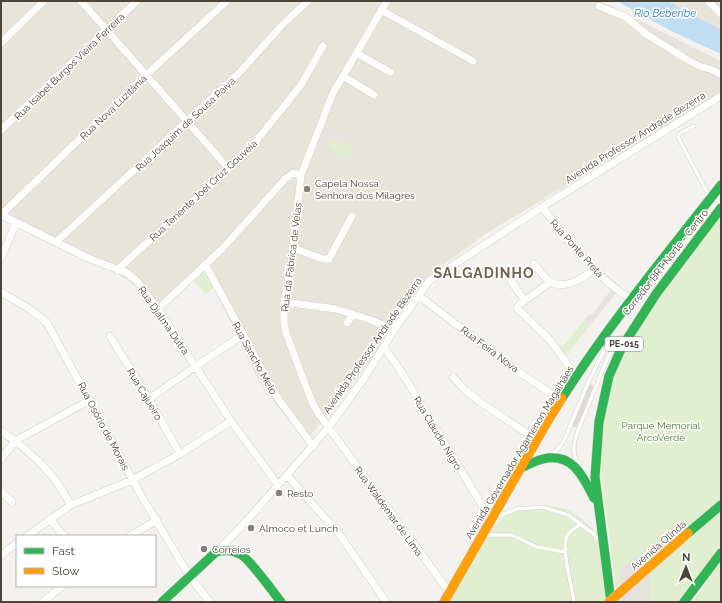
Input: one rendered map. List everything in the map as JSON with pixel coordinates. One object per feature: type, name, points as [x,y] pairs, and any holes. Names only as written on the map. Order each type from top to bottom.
[{"type":"main road","name":"Avenida Governador Agamenon Magalhães","points":[[444,602],[450,594],[520,468],[577,375],[632,300],[721,184]]},
{"type":"main road","name":"PE-015","points":[[610,602],[595,477],[599,422],[603,397],[612,367],[622,347],[656,294],[721,208]]},
{"type":"main road","points":[[520,468],[545,458],[570,462],[575,465],[582,474],[598,506]]},
{"type":"main road","name":"Avenida Olinda","points":[[610,602],[721,505]]},
{"type":"main road","points":[[216,552],[233,550],[244,556],[281,602]]},
{"type":"main road","name":"Avenida Professor Andrade Bezerra","points":[[162,602],[216,552]]},
{"type":"main road","points":[[684,602],[721,553]]},
{"type":"street","points":[[1,43],[44,1]]},
{"type":"street","points":[[81,1],[229,169]]},
{"type":"street","name":"Rua Isabel Burgos Vieira Ferreira","points":[[1,130],[137,1]]},
{"type":"street","name":"Rua Nova Luzitânia","points":[[1,215],[146,75],[227,1]]},
{"type":"street","name":"Rua Joaquim de Sousa Paiva","points":[[56,242],[238,74],[282,25],[308,1]]},
{"type":"street","name":"Rua da Fábrica de Velas","points":[[328,428],[312,402],[286,333],[284,323],[284,302],[293,248],[301,175],[333,93],[386,1]]},
{"type":"street","points":[[708,1],[721,14]]},
{"type":"street","points":[[599,6],[632,20],[646,34],[686,60],[713,70],[721,75]]},
{"type":"street","points":[[381,10],[473,62]]},
{"type":"street","name":"Rua Tenente Joel Cruz Gouveia","points":[[117,270],[249,150],[301,85],[324,46]]},
{"type":"street","points":[[356,52],[390,72]]},
{"type":"street","points":[[343,76],[374,95]]},
{"type":"street","name":"Avenida Professor Andrade Bezerra","points":[[216,552],[250,517],[328,428],[429,281],[542,207],[721,96]]},
{"type":"street","points":[[158,309],[222,249],[290,175],[295,173],[301,175]]},
{"type":"street","name":"Rua Ponte Preta","points":[[542,207],[594,268],[616,289],[632,300]]},
{"type":"street","name":"Rua Djalma Dutra","points":[[1,215],[132,277],[158,309],[231,421],[278,485]]},
{"type":"street","points":[[293,248],[323,259],[329,259],[352,216]]},
{"type":"street","points":[[1,258],[16,223]]},
{"type":"street","name":"Rua Sancho Melo","points":[[205,264],[277,397],[313,446]]},
{"type":"street","points":[[534,264],[550,282],[556,284],[579,281],[594,268]]},
{"type":"street","points":[[511,281],[525,301]]},
{"type":"street","points":[[550,282],[517,308],[550,340],[570,368],[577,375]]},
{"type":"street","name":"Rua Osório de Morais","points":[[1,292],[30,309],[47,323],[132,480],[190,577],[210,602]]},
{"type":"street","name":"Rua Feira Nova","points":[[419,296],[519,372],[562,400]]},
{"type":"street","points":[[284,302],[336,309],[394,330]]},
{"type":"street","points":[[348,323],[353,314]]},
{"type":"street","points":[[149,399],[243,335]]},
{"type":"street","name":"Rua Cajueiro","points":[[110,336],[149,399],[180,454]]},
{"type":"street","name":"Rua Cláudio Nigro","points":[[384,347],[406,380],[491,520]]},
{"type":"street","points":[[454,377],[465,390],[480,402],[537,440]]},
{"type":"street","points":[[1,459],[15,441],[90,400]]},
{"type":"street","points":[[28,535],[72,505],[132,480],[180,454],[231,421]]},
{"type":"street","name":"Rua Waldemar de Lima","points":[[328,428],[450,594]]},
{"type":"street","points":[[1,430],[46,469],[72,505]]},
{"type":"street","points":[[287,475],[340,535],[386,602]]},
{"type":"street","points":[[1,491],[12,502]]},
{"type":"street","points":[[50,519],[63,535]]},
{"type":"street","points":[[132,535],[157,520]]},
{"type":"street","points":[[1,555],[16,545]]},
{"type":"street","points":[[43,602],[61,587]]},
{"type":"lane","points":[[694,126],[679,134],[678,137],[710,198]]},
{"type":"lane","name":"Corredor BRT Norte - Centro","points":[[611,335],[632,300],[721,191]]},
{"type":"lane","name":"Corredor BRT Norte - Centro","points":[[642,307],[721,204]]},
{"type":"lane","name":"Corredor BRT Norte - Centro","points":[[582,474],[575,458],[574,443],[608,357],[624,331]]},
{"type":"lane","points":[[545,458],[556,452],[563,443],[588,383],[608,342]]},
{"type":"lane","points":[[491,520],[517,509],[542,508],[568,515],[594,534],[605,554]]},
{"type":"lane","points":[[574,602],[565,552],[567,536],[581,524]]},
{"type":"lane","points":[[482,535],[512,535],[537,547],[565,552]]},
{"type":"shaded area","points":[[1,1],[600,1],[721,61],[721,93],[490,231],[434,271],[399,310],[374,357],[305,442],[260,383],[202,264],[154,311],[137,287],[114,271],[1,214]]},
{"type":"shaded area","points":[[644,1],[721,1],[721,40]]},
{"type":"shaded area","points":[[611,290],[616,293],[591,324],[584,320],[589,314],[592,315]]},
{"type":"shaded area","points":[[642,554],[648,557],[651,579],[649,602],[622,602],[619,575],[620,571],[628,563]]},
{"type":"green space","points":[[331,140],[353,146],[351,159],[336,155],[335,150],[330,149]]},
{"type":"green space","name":"Parque Memorial ArcoVerde","points":[[721,212],[721,502],[616,588],[602,479],[601,448],[612,364]]},
{"type":"green space","points":[[205,271],[214,288],[205,294],[194,281]]},
{"type":"green space","points":[[584,320],[591,324],[564,358],[560,350],[560,345],[564,346]]},
{"type":"green space","points":[[544,505],[567,509],[582,519],[599,534],[607,602],[447,602],[484,535],[509,513]]},
{"type":"green space","points":[[721,509],[721,546],[681,602],[616,602]]},
{"type":"green space","points":[[721,562],[721,602],[692,602]]},
{"type":"water","name":"Rio Beberibe","points":[[617,1],[668,1],[721,30],[721,54],[671,31]]},
{"type":"building","points":[[589,384],[594,387],[576,427],[571,425]]},
{"type":"traffic: fast","points":[[562,398],[580,370],[619,316],[721,185]]},
{"type":"traffic: fast","points":[[611,602],[595,477],[599,422],[609,376],[622,347],[656,294],[721,208]]},
{"type":"traffic: fast","points":[[520,468],[543,459],[562,459],[569,462],[581,474],[594,498]]},
{"type":"traffic: fast","points":[[688,533],[721,505]]},
{"type":"traffic: fast","points":[[162,602],[216,552],[225,551],[231,551],[244,557],[281,602]]},
{"type":"traffic: fast","points":[[684,602],[721,553]]},
{"type":"traffic: slow","points":[[444,602],[562,398]]},
{"type":"traffic: slow","points":[[609,602],[688,533]]},
{"type":"place","name":"Capela Nossa Senhora dos Milagres","points":[[307,189]]},
{"type":"place","name":"Resto","points":[[279,493]]},
{"type":"place","name":"Almoco et Lunch","points":[[251,528]]},
{"type":"place","name":"Correios","points":[[204,549]]},
{"type":"district","name":"SALGADINHO","points":[[484,273]]}]
